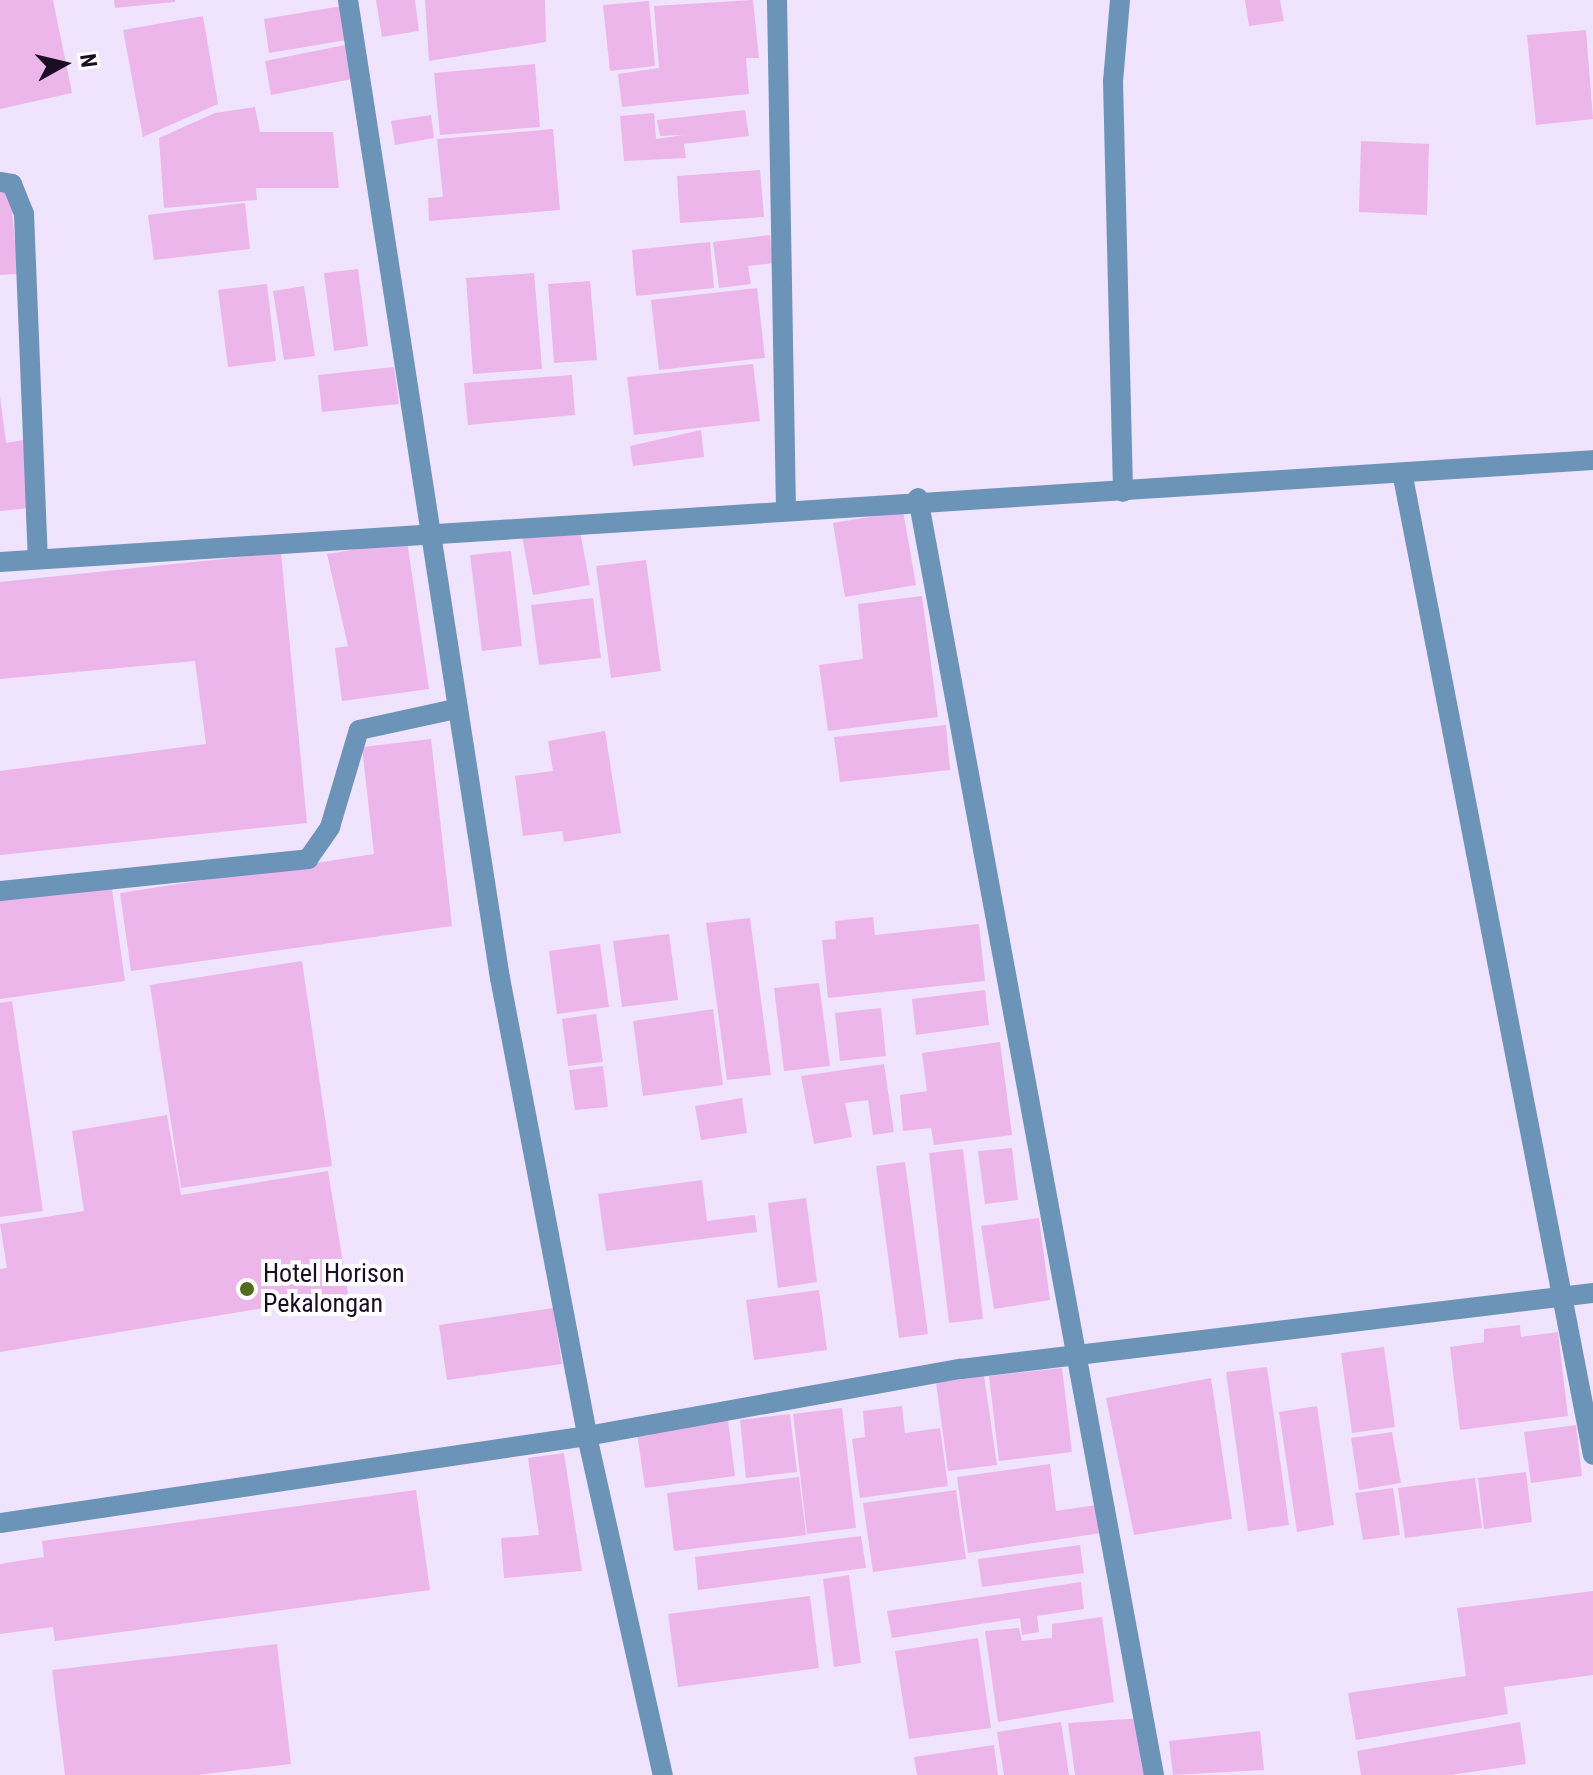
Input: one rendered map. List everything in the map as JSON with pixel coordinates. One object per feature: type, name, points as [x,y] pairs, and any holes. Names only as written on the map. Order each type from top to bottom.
[{"type":"street","points":[[348,0],[455,709],[587,1436],[663,1775]]},
{"type":"street","points":[[777,0],[786,510]]},
{"type":"street","points":[[1120,0],[1113,81],[1123,492]]},
{"type":"street","points":[[0,182],[12,184],[24,214],[38,558]]},
{"type":"street","points":[[0,562],[786,510],[918,498],[1123,492],[1403,477],[1593,460]]},
{"type":"street","points":[[1403,477],[1593,1455]]},
{"type":"street","points":[[918,498],[1082,1357],[1154,1775]]},
{"type":"street","points":[[0,891],[308,859],[330,827],[359,730],[455,709]]},
{"type":"street","points":[[0,1523],[587,1436],[961,1369],[1082,1357],[1593,1293]]},
{"type":"building","points":[[0,0],[53,0],[72,93],[0,109]]},
{"type":"building","points":[[114,0],[175,0],[175,2],[115,8]]},
{"type":"building","points":[[376,0],[415,0],[419,31],[382,37]]},
{"type":"building","points":[[425,0],[545,0],[546,42],[429,61]]},
{"type":"building","points":[[753,0],[759,58],[746,58],[749,94],[622,107],[618,74],[659,68],[654,6]]},
{"type":"building","points":[[1245,0],[1280,0],[1284,21],[1249,26]]},
{"type":"building","points":[[649,1],[655,66],[610,71],[603,5]]},
{"type":"building","points":[[342,6],[347,40],[269,53],[264,19]]},
{"type":"building","points":[[203,16],[218,104],[143,137],[123,30]]},
{"type":"building","points":[[1586,30],[1593,119],[1536,125],[1527,35]]},
{"type":"building","points":[[350,44],[357,78],[271,95],[265,61]]},
{"type":"building","points":[[535,64],[540,127],[440,135],[434,73]]},
{"type":"building","points":[[255,107],[260,132],[333,132],[339,188],[256,188],[257,200],[164,208],[159,138],[215,113]]},
{"type":"building","points":[[745,110],[749,136],[684,144],[686,158],[624,161],[620,116],[654,113],[656,139],[683,135],[660,136],[657,120]]},
{"type":"building","points":[[431,115],[434,138],[395,145],[391,121]]},
{"type":"building","points":[[553,129],[560,210],[429,221],[428,198],[443,197],[437,139]]},
{"type":"building","points":[[1361,141],[1429,144],[1427,215],[1359,212]]},
{"type":"building","points":[[760,170],[764,217],[680,223],[677,176]]},
{"type":"building","points":[[10,189],[18,274],[0,275],[0,190]]},
{"type":"building","points":[[245,203],[250,249],[154,260],[148,215]]},
{"type":"building","points":[[770,235],[774,263],[748,266],[751,284],[719,288],[713,242]]},
{"type":"building","points":[[710,242],[714,288],[636,296],[632,250]]},
{"type":"building","points":[[358,269],[368,346],[334,351],[324,273]]},
{"type":"building","points":[[534,273],[542,369],[473,374],[466,278]]},
{"type":"building","points":[[590,281],[597,360],[554,363],[548,284]]},
{"type":"building","points":[[267,284],[276,361],[228,367],[218,290]]},
{"type":"building","points":[[304,286],[315,356],[284,360],[273,291]]},
{"type":"building","points":[[757,288],[765,358],[659,370],[651,300]]},
{"type":"building","points":[[753,364],[760,421],[634,435],[627,377]]},
{"type":"building","points":[[394,367],[399,404],[322,412],[318,375]]},
{"type":"building","points":[[572,375],[575,415],[468,425],[464,383]]},
{"type":"building","points":[[0,396],[6,443],[23,440],[29,508],[0,511]]},
{"type":"building","points":[[701,430],[704,457],[633,466],[630,446]]},
{"type":"building","points":[[903,511],[916,585],[845,597],[833,523]]},
{"type":"building","points":[[579,526],[590,585],[533,595],[522,536]]},
{"type":"building","points":[[407,541],[429,689],[342,701],[335,648],[348,646],[327,554]]},
{"type":"building","points":[[511,551],[522,646],[482,651],[470,555]]},
{"type":"building","points":[[281,553],[307,823],[0,855],[0,771],[206,744],[195,661],[0,679],[0,582]]},
{"type":"building","points":[[646,560],[661,671],[611,678],[596,566]]},
{"type":"building","points":[[922,596],[938,717],[828,731],[819,665],[863,659],[858,604]]},
{"type":"building","points":[[593,598],[601,658],[539,665],[531,605]]},
{"type":"building","points":[[946,725],[950,770],[840,782],[834,737]]},
{"type":"building","points":[[605,731],[621,833],[564,842],[562,831],[523,836],[515,776],[553,771],[548,741]]},
{"type":"building","points":[[431,739],[452,926],[131,971],[120,893],[374,854],[362,747]]},
{"type":"building","points":[[111,882],[125,981],[0,999],[0,897]]},
{"type":"building","points":[[873,917],[875,935],[979,924],[985,981],[828,998],[822,940],[836,939],[835,921]]},
{"type":"building","points":[[750,918],[771,1075],[727,1080],[706,923]]},
{"type":"building","points":[[669,934],[678,1000],[622,1007],[613,941]]},
{"type":"building","points":[[600,944],[609,1007],[557,1014],[549,951]]},
{"type":"building","points":[[302,961],[332,1166],[181,1188],[150,985]]},
{"type":"building","points":[[819,983],[830,1066],[784,1071],[774,988]]},
{"type":"building","points":[[985,990],[989,1025],[916,1035],[912,999]]},
{"type":"building","points":[[12,1001],[43,1211],[0,1217],[0,1003]]},
{"type":"building","points":[[881,1008],[886,1056],[840,1061],[835,1013]]},
{"type":"building","points":[[713,1009],[723,1085],[643,1096],[633,1021]]},
{"type":"building","points":[[596,1014],[603,1062],[568,1066],[562,1019]]},
{"type":"building","points":[[1000,1042],[1012,1135],[934,1145],[931,1128],[903,1131],[900,1095],[927,1091],[922,1053]]},
{"type":"building","points":[[884,1064],[894,1132],[873,1135],[868,1100],[845,1103],[852,1137],[814,1144],[801,1076]]},
{"type":"building","points":[[603,1066],[608,1107],[575,1110],[569,1070]]},
{"type":"building","points":[[742,1098],[747,1133],[701,1140],[695,1106]]},
{"type":"building","points":[[167,1115],[181,1195],[328,1171],[348,1294],[0,1352],[0,1269],[7,1268],[0,1224],[84,1211],[72,1131]]},
{"type":"building","points":[[1012,1148],[1018,1200],[985,1204],[978,1151]]},
{"type":"building","points":[[963,1149],[983,1319],[949,1323],[929,1153]]},
{"type":"building","points":[[905,1162],[928,1334],[899,1338],[876,1166]]},
{"type":"building","points":[[702,1180],[707,1221],[755,1215],[757,1232],[606,1251],[598,1194]]},
{"type":"building","points":[[806,1198],[817,1282],[778,1288],[768,1203]]},
{"type":"building","points":[[1039,1218],[1050,1300],[994,1309],[981,1226]]},
{"type":"building","points":[[819,1290],[827,1350],[754,1360],[746,1300]]},
{"type":"building","points":[[553,1308],[562,1364],[447,1380],[439,1325]]},
{"type":"building","points":[[1520,1325],[1521,1337],[1558,1332],[1568,1416],[1460,1430],[1450,1347],[1484,1342],[1484,1329]]},
{"type":"building","points":[[1384,1347],[1395,1427],[1352,1433],[1341,1353]]},
{"type":"building","points":[[1267,1367],[1289,1525],[1248,1531],[1226,1372]]},
{"type":"building","points":[[1062,1368],[1072,1452],[999,1461],[989,1376]]},
{"type":"building","points":[[983,1369],[997,1465],[948,1471],[935,1375]]},
{"type":"building","points":[[1211,1378],[1232,1519],[1134,1535],[1106,1398]]},
{"type":"building","points":[[902,1406],[905,1433],[940,1428],[948,1486],[860,1498],[852,1439],[865,1437],[863,1411]]},
{"type":"building","points":[[1317,1406],[1334,1525],[1297,1532],[1279,1412]]},
{"type":"building","points":[[842,1408],[856,1528],[807,1534],[793,1414]]},
{"type":"building","points":[[790,1414],[797,1472],[746,1478],[740,1420]]},
{"type":"building","points":[[728,1420],[735,1476],[645,1488],[637,1433]]},
{"type":"building","points":[[1576,1425],[1582,1476],[1531,1483],[1524,1432]]},
{"type":"building","points":[[1392,1432],[1401,1483],[1359,1490],[1351,1438]]},
{"type":"building","points":[[564,1453],[582,1571],[504,1578],[501,1538],[539,1535],[528,1458]]},
{"type":"building","points":[[1050,1464],[1056,1511],[1103,1504],[1108,1532],[968,1553],[957,1477]]},
{"type":"building","points":[[1526,1472],[1532,1522],[1484,1529],[1478,1478]]},
{"type":"building","points":[[799,1477],[806,1535],[674,1551],[667,1493]]},
{"type":"building","points":[[1475,1478],[1482,1528],[1405,1538],[1398,1488]]},
{"type":"building","points":[[1393,1488],[1400,1535],[1363,1540],[1355,1493]]},
{"type":"building","points":[[416,1490],[430,1590],[55,1641],[53,1627],[0,1634],[0,1564],[44,1557],[42,1541]]},
{"type":"building","points":[[956,1490],[966,1559],[873,1572],[863,1503]]},
{"type":"building","points":[[861,1536],[866,1568],[698,1590],[695,1557]]},
{"type":"building","points":[[1080,1545],[1084,1573],[982,1587],[978,1559]]},
{"type":"building","points":[[849,1575],[861,1663],[834,1667],[823,1579]]},
{"type":"building","points":[[1081,1582],[1084,1609],[1037,1616],[1039,1632],[1022,1635],[1020,1618],[892,1638],[887,1611]]},
{"type":"building","points":[[1593,1591],[1593,1675],[1504,1687],[1508,1714],[1356,1740],[1348,1693],[1466,1676],[1457,1608]]},
{"type":"building","points":[[810,1596],[819,1668],[678,1687],[668,1614]]},
{"type":"building","points":[[1102,1617],[1114,1702],[998,1722],[985,1631],[1019,1628],[1022,1641],[1052,1638],[1052,1624]]},
{"type":"building","points":[[978,1638],[991,1728],[909,1739],[895,1651]]},
{"type":"building","points":[[277,1644],[291,1764],[197,1775],[65,1775],[52,1670]]},
{"type":"building","points":[[1142,1718],[1150,1775],[1075,1775],[1068,1723]]},
{"type":"building","points":[[1061,1722],[1069,1775],[1004,1775],[997,1732]]},
{"type":"building","points":[[1520,1722],[1526,1764],[1450,1775],[1361,1775],[1357,1751]]},
{"type":"building","points":[[1260,1731],[1264,1770],[1173,1775],[1169,1741]]},
{"type":"building","points":[[994,1745],[998,1775],[917,1775],[914,1757]]},
{"type":"place","name":"Hotel Horison Pekalongan","points":[[247,1289]]}]
